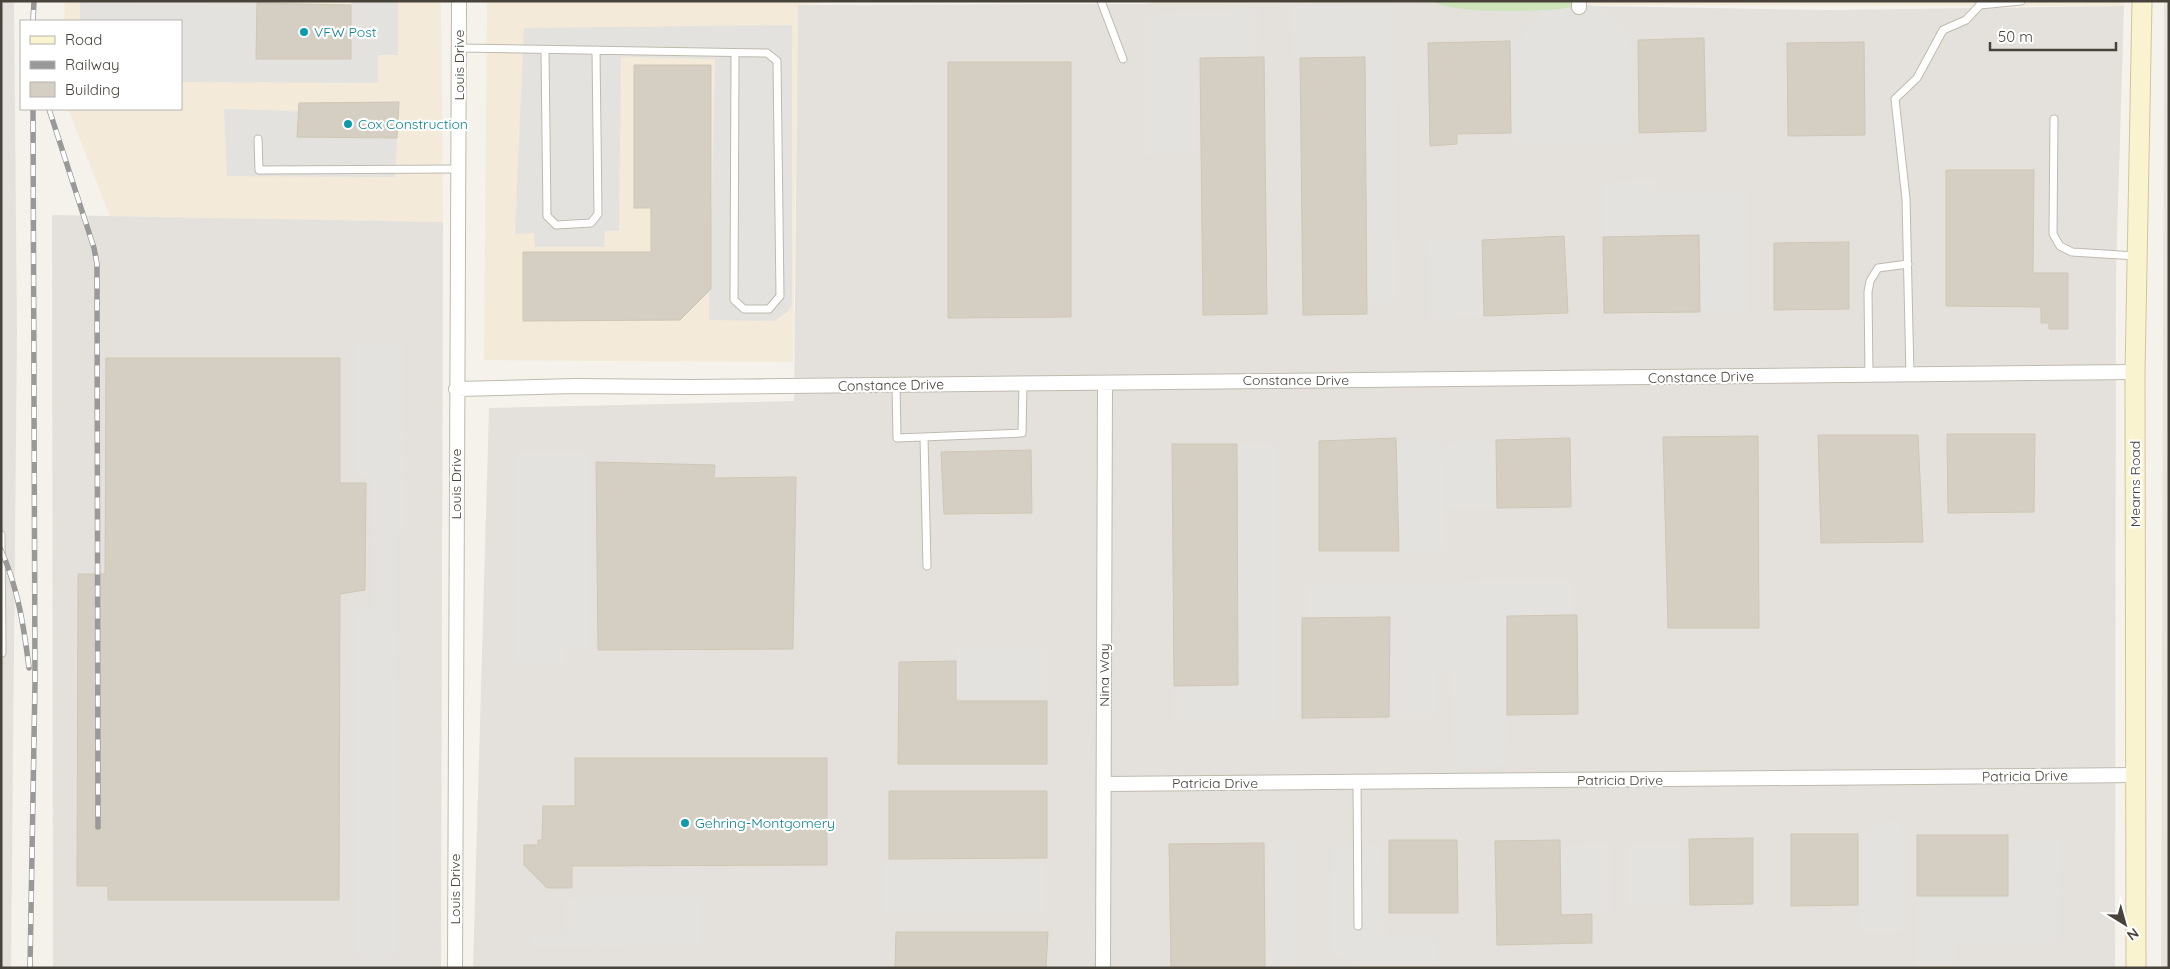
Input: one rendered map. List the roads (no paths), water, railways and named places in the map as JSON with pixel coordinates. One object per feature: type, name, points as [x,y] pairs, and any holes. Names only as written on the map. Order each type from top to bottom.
[{"type":"street","name":"Louis Drive","points":[[454,968],[459,1]]},
{"type":"street","name":"Mearns Road","points":[[2136,968],[2135,372],[2142,1]]},
{"type":"street","name":"Constance Drive","points":[[456,389],[575,386],[1023,384],[2135,372]]},
{"type":"street","name":"Nina Way","points":[[1103,968],[1105,383]]},
{"type":"street","name":"Patricia Drive","points":[[1105,784],[2136,775]]},
{"type":"lane","points":[[1910,374],[1906,199],[1895,99],[1917,78],[1943,30],[1966,20],[1980,3],[2021,1]]},
{"type":"lane","points":[[1101,2],[1122,59]]},
{"type":"lane","points":[[459,48],[767,53],[777,61],[780,296],[769,309],[744,309],[734,300],[735,53]]},
{"type":"lane","points":[[545,50],[547,216],[556,224],[591,223],[598,214],[596,50]]},
{"type":"lane","points":[[2054,119],[2053,234],[2060,246],[2072,252],[2137,256]]},
{"type":"lane","points":[[258,139],[259,170],[459,169]]},
{"type":"lane","points":[[1869,375],[1868,292],[1870,281],[1878,268],[1908,264]]},
{"type":"lane","points":[[896,385],[897,438],[1022,433],[1023,384]]},
{"type":"lane","points":[[924,437],[927,566]]},
{"type":"lane","points":[[1,535],[2,653]]},
{"type":"lane","points":[[1357,782],[1358,926]]},
{"type":"railway","points":[[33,20],[34,1]]},
{"type":"railway","points":[[30,968],[35,682],[33,110]]},
{"type":"railway","points":[[49,110],[94,248],[97,264],[98,827]]},
{"type":"railway","points":[[1,550],[20,608],[29,668]]},
{"type":"place","name":"VFW Post","points":[[304,32]]},
{"type":"place","name":"Cox Construction","points":[[348,124]]},
{"type":"place","name":"Gehring-Montgomery","points":[[685,823]]}]
